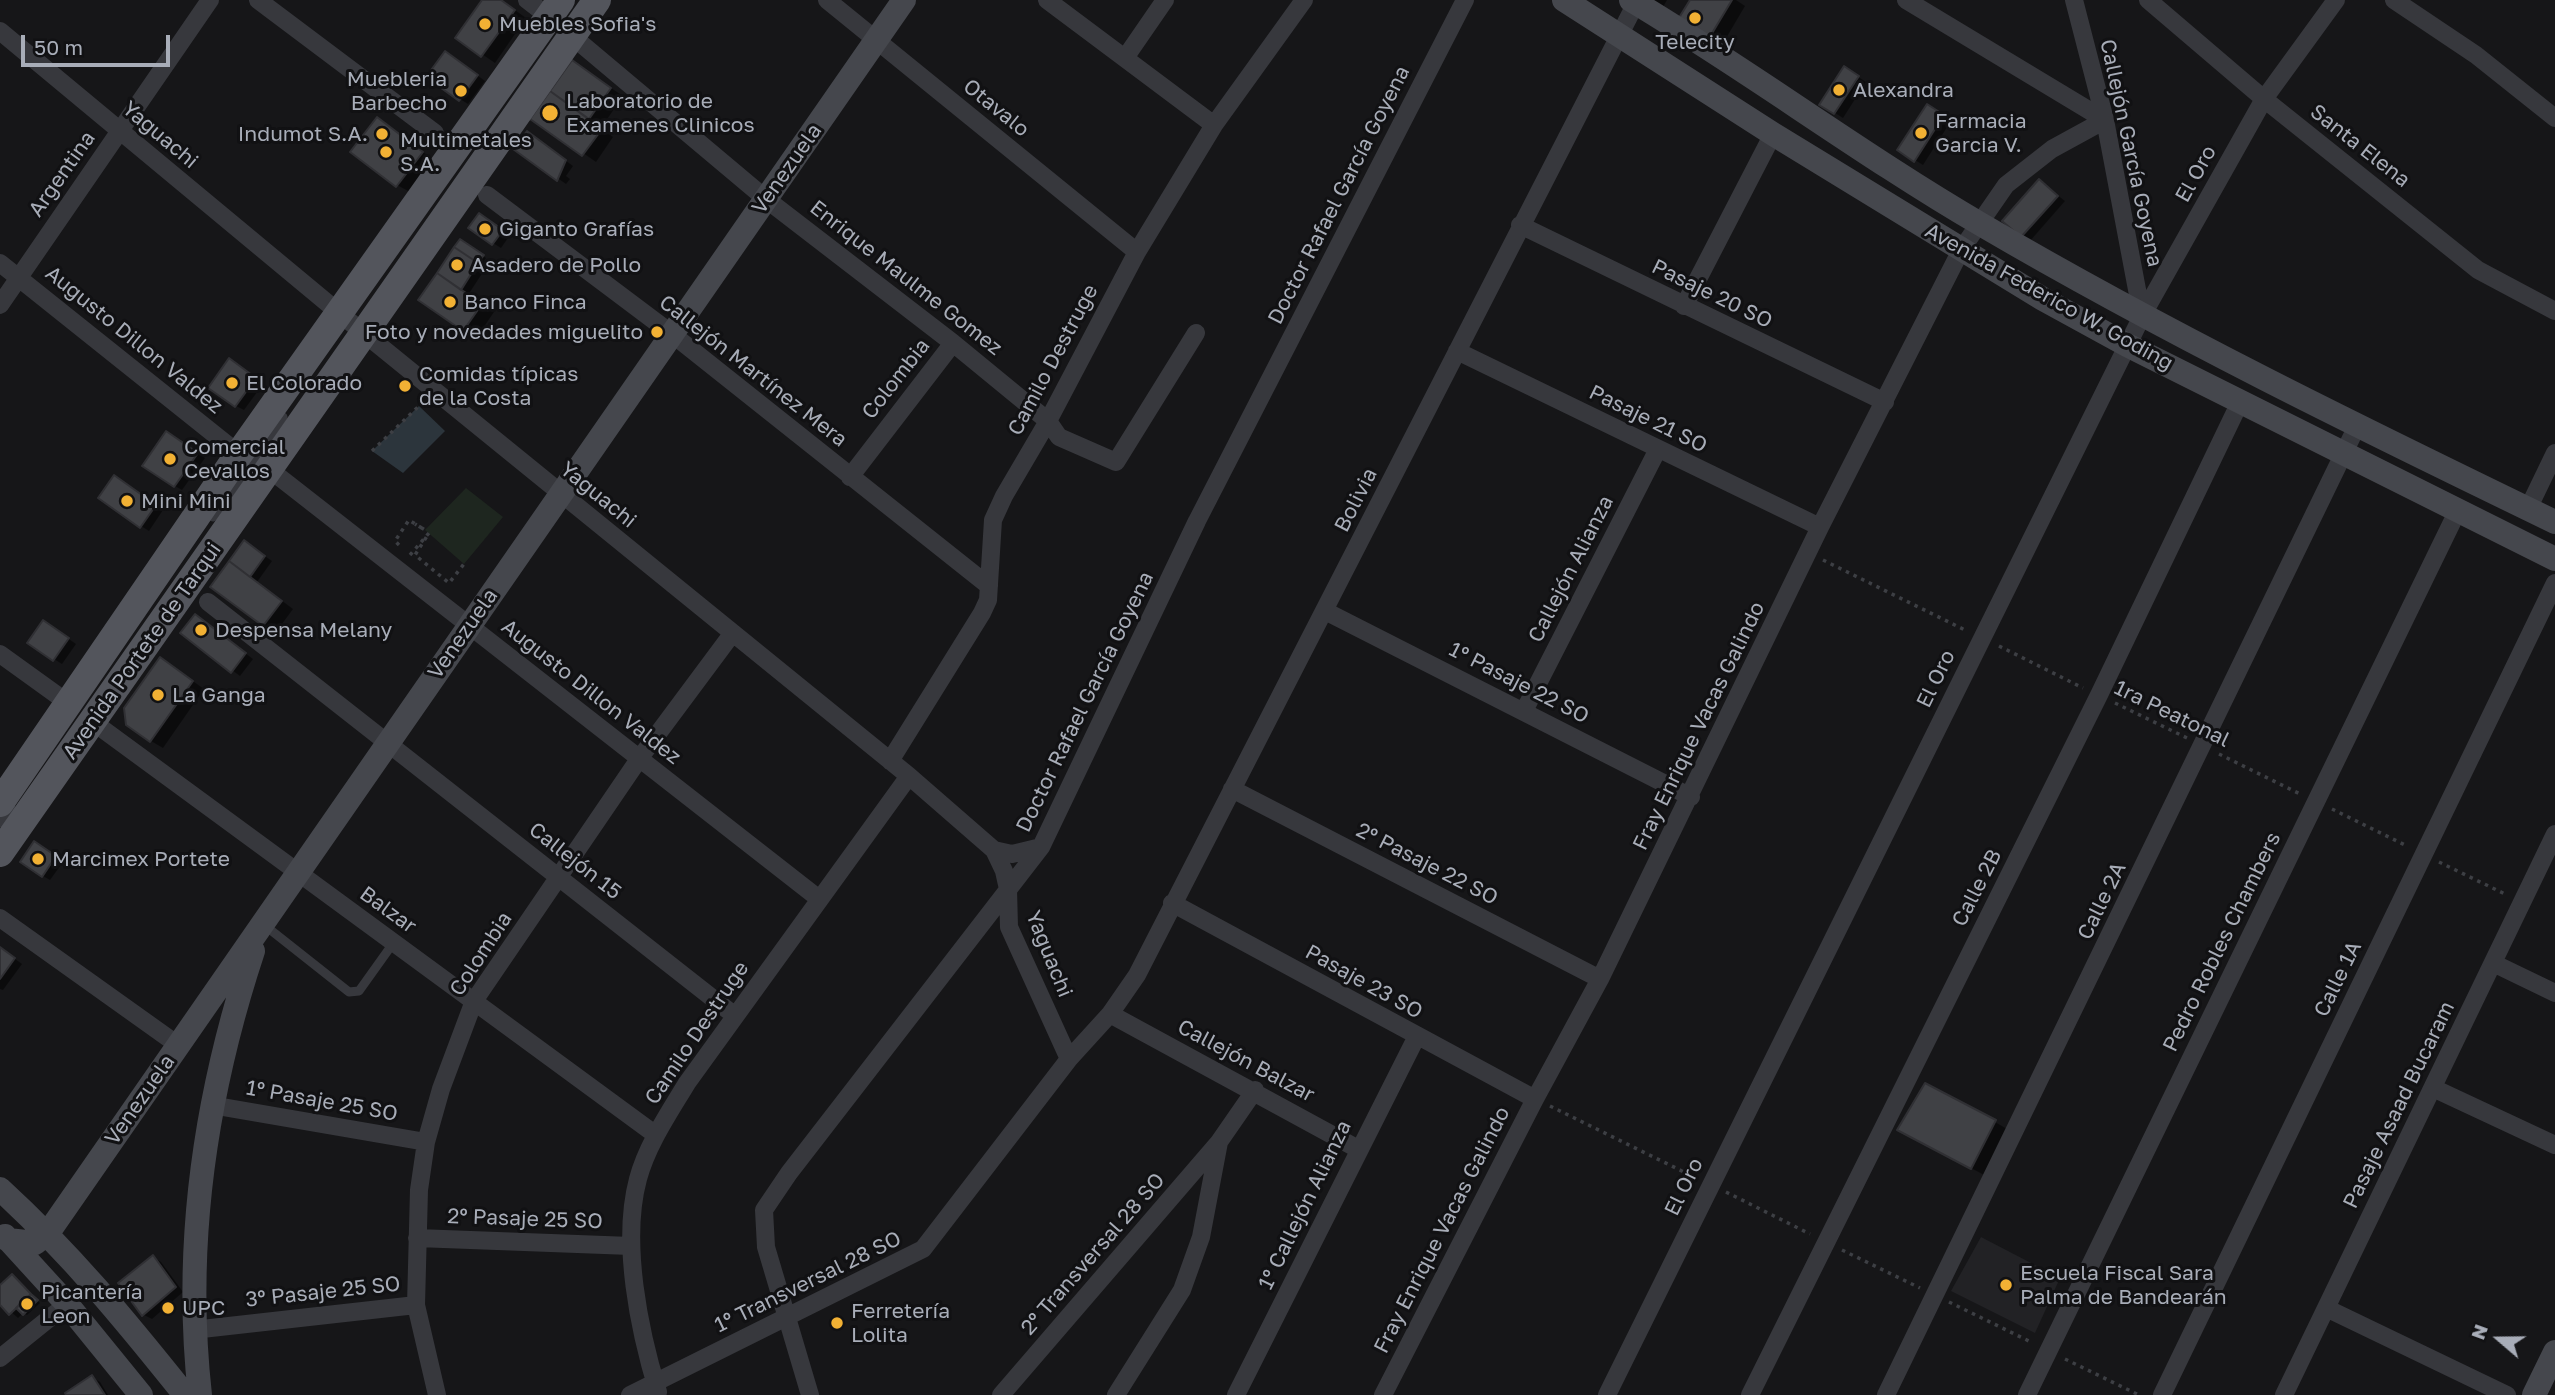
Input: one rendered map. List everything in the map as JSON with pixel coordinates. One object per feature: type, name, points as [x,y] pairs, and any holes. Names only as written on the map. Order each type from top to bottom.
[{"type":"main road","name":"Avenida Portete de Tarqui","points":[[8,801],[68,703],[239,454],[352,324],[597,0]]},
{"type":"main road","name":"Avenida Portete de Tarqui","points":[[0,853],[269,469],[352,324],[546,6]]},
{"type":"street","name":"Argentina","points":[[0,305],[210,0]]},
{"type":"street","points":[[258,0],[435,133]]},
{"type":"street","name":"Otavalo","points":[[827,0],[1137,252]]},
{"type":"street","name":"Venezuela","points":[[48,1233],[904,0]]},
{"type":"street","points":[[1047,0],[1214,125]]},
{"type":"street","points":[[1125,58],[1165,0]]},
{"type":"street","name":"Camilo Destruge","points":[[890,761],[982,614],[989,586],[993,520],[1137,252],[1214,125],[1304,0]]},
{"type":"street","name":"Doctor Rafael García Goyena","points":[[810,1395],[766,1247],[764,1210],[789,1173],[1041,847],[1197,521],[1465,0]]},
{"type":"street","points":[[1906,0],[1924,7],[2105,120]]},
{"type":"street","name":"Callejón García Goyena","points":[[2074,0],[2105,120],[2142,316]]},
{"type":"street","name":"Santa Elena","points":[[2148,0],[2263,99],[2478,270],[2555,311]]},
{"type":"street","name":"El Oro","points":[[1606,1395],[2142,316],[2263,99],[2336,0]]},
{"type":"street","points":[[2394,0],[2476,55],[2555,118]]},
{"type":"street","name":"Avenida Federico W. Goding","points":[[1569,2],[1773,134],[1961,250],[2127,345],[2555,559]]},
{"type":"street","name":"Avenida Federico W. Goding","points":[[1634,2],[1979,223],[2142,316],[2357,426]]},
{"type":"street","name":"Bolivia","points":[[1110,1014],[1137,975],[1634,2]]},
{"type":"street","name":"Yaguachi","points":[[0,31],[352,324],[909,776],[994,850],[1004,870],[1009,889],[1009,927],[1069,1059]]},
{"type":"street","name":"Enrique Maulme Gomez","points":[[572,36],[766,199],[953,343],[1048,421],[1059,437],[1112,461],[1120,459],[1196,332]]},
{"type":"street","name":"Fray Enrique Vacas Galindo","points":[[1383,1395],[1535,1099],[1600,979],[1691,797],[1820,527],[1961,250],[2007,185],[2052,149],[2105,120]]},
{"type":"street","points":[[1684,306],[1773,134]]},
{"type":"street","name":"Callejón Martínez Mera","points":[[486,195],[672,334],[989,586]]},
{"type":"street","name":"Pasaje 20 SO","points":[[1520,225],[1885,402]]},
{"type":"street","name":"Augusto Dillon Valdez","points":[[0,263],[239,454]]},
{"type":"street","name":"Colombia","points":[[850,477],[953,343]]},
{"type":"street","name":"Pasaje 21 SO","points":[[1457,351],[1820,527]]},
{"type":"street","name":"Calle 2B","points":[[1750,1395],[2099,695],[2241,400]]},
{"type":"street","points":[[2357,426],[2555,522]]},
{"type":"street","name":"Calle 2A","points":[[1886,1395],[2357,426]]},
{"type":"street","name":"Callejón Alianza","points":[[1524,711],[1658,449]]},
{"type":"street","points":[[2528,509],[2555,453]]},
{"type":"street","name":"Augusto Dillon Valdez","points":[[269,469],[818,898]]},
{"type":"street","name":"Pedro Robles Chambers","points":[[2026,1395],[2458,510]]},
{"type":"street","name":"Calle 1A","points":[[2162,1395],[2555,583]]},
{"type":"street","name":"Callejón 15","points":[[208,601],[734,1015]]},
{"type":"street","name":"1º Pasaje 22 SO","points":[[1325,611],[1691,797]]},
{"type":"street","name":"Colombia","points":[[437,1395],[416,1305],[417,1238],[426,1142],[441,1089],[474,1001],[639,759],[732,635]]},
{"type":"street","points":[[0,654],[68,703]]},
{"type":"street","name":"Balzar","points":[[93,722],[656,1135]]},
{"type":"street","name":"Camilo Destruge","points":[[658,1389],[636,1291],[631,1246],[632,1208],[638,1177],[656,1135],[687,1083],[818,898],[909,776]]},
{"type":"street","name":"2º Pasaje 22 SO","points":[[1232,789],[1600,979]]},
{"type":"street","name":"Pasaje Asaad Bucaram","points":[[2284,1395],[2555,834]]},
{"type":"street","points":[[994,850],[1012,854],[1041,847]]},
{"type":"street","name":"Pasaje 23 SO","points":[[1172,903],[1535,1099]]},
{"type":"street","points":[[0,918],[178,1045]]},
{"type":"street","points":[[200,1395],[193,1330],[200,1180],[211,1105],[232,1013],[262,923]]},
{"type":"street","points":[[2493,963],[2555,993]]},
{"type":"street","name":"1º Transversal 28 SO","points":[[630,1395],[658,1389],[787,1317],[923,1250],[1069,1059],[1110,1014]]},
{"type":"street","name":"Callejón Balzar","points":[[1110,1014],[1255,1090],[1358,1149]]},
{"type":"street","name":"1º Callejón Alianza","points":[[1236,1395],[1416,1036]]},
{"type":"street","points":[[2433,1088],[2555,1145]]},
{"type":"street","name":"2º Transversal 28 SO","points":[[1001,1395],[1219,1142],[1255,1090]]},
{"type":"street","name":"1º Pasaje 25 SO","points":[[211,1105],[426,1142]]},
{"type":"street","points":[[1116,1395],[1182,1290],[1201,1237],[1219,1142]]},
{"type":"street","points":[[0,1189],[48,1233],[93,1280],[185,1395]]},
{"type":"street","points":[[4,1236],[35,1243],[48,1233]]},
{"type":"street","points":[[4,1236],[67,1304],[141,1395]]},
{"type":"street","name":"2º Pasaje 25 SO","points":[[417,1238],[631,1246]]},
{"type":"street","points":[[0,1357],[67,1304]]},
{"type":"street","name":"3º Pasaje 25 SO","points":[[193,1330],[416,1305]]},
{"type":"street","points":[[2326,1308],[2507,1395]]},
{"type":"street","points":[[2533,1395],[2555,1352]]},
{"type":"lane","name":"Avenida Portete de Tarqui","points":[[0,843],[352,324],[588,0]]},
{"type":"lane","name":"Avenida Portete de Tarqui","points":[[206,527],[285,412]]},
{"type":"lane","name":"Avenida Portete de Tarqui","points":[[0,823],[8,801]]},
{"type":"lane","points":[[262,923],[349,992],[359,991],[394,942]]},
{"type":"path","points":[[372,451],[424,401]]},
{"type":"path","points":[[415,524],[425,530],[409,520],[395,541],[412,556],[429,533],[415,555],[449,583],[464,564]]},
{"type":"path","name":"1ra Peatonal","points":[[1809,553],[2522,902]]},
{"type":"shaded area","points":[[419,406],[445,431],[403,473],[372,451]]},
{"type":"shaded area","points":[[466,488],[503,517],[464,564],[425,530]]},
{"type":"shaded area","name":"Escuela Fiscal Sara Palma de Bandearán","points":[[1981,1237],[2060,1278],[2035,1333],[1951,1291]]},
{"type":"building","name":"Muebles Sofia's","points":[[482,0],[501,0],[515,10],[481,57],[455,38]]},
{"type":"building","points":[[1690,0],[1732,0],[1708,40],[1677,21]]},
{"type":"building","points":[[445,51],[478,75],[459,101],[426,77]]},
{"type":"building","points":[[572,60],[611,88],[589,119],[550,91]]},
{"type":"building","name":"Alexandra","points":[[1844,66],[1859,76],[1834,114],[1819,105]]},
{"type":"building","points":[[550,91],[602,129],[582,156],[530,119]]},
{"type":"building","name":"Farmacia Garcia V.","points":[[1927,104],[1944,115],[1914,162],[1897,150]]},
{"type":"building","name":"Multimetales S.A.","points":[[377,117],[423,152],[396,187],[350,152]]},
{"type":"building","points":[[527,131],[566,160],[557,181],[513,149]]},
{"type":"building","points":[[2039,179],[2058,196],[2021,237],[2002,221]]},
{"type":"building","name":"Giganto Grafías","points":[[479,213],[503,230],[492,245],[468,228]]},
{"type":"building","points":[[460,239],[484,255],[478,263],[454,247]]},
{"type":"building","points":[[454,247],[478,263],[461,290],[437,273]]},
{"type":"building","name":"Banco Finca","points":[[437,273],[482,304],[463,331],[418,300]]},
{"type":"building","name":"El Colorado","points":[[229,358],[256,378],[235,407],[208,388]]},
{"type":"building","name":"Comercial Cevallos","points":[[166,431],[198,453],[174,487],[142,466]]},
{"type":"building","name":"Mini Mini","points":[[114,475],[156,505],[140,528],[98,498]]},
{"type":"building","points":[[244,540],[265,556],[250,577],[229,561]]},
{"type":"building","points":[[229,561],[282,601],[263,626],[210,587]]},
{"type":"building","points":[[195,614],[246,653],[231,673],[180,633]]},
{"type":"building","points":[[43,620],[69,638],[53,661],[27,643]]},
{"type":"building","name":"La Ganga","points":[[160,657],[193,681],[150,742],[126,725],[124,708]]},
{"type":"building","name":"Marcimex Portete","points":[[34,841],[56,856],[42,877],[20,862]]},
{"type":"building","points":[[0,947],[15,958],[0,979]]},
{"type":"building","points":[[1925,1083],[1996,1120],[1971,1169],[1897,1130]]},
{"type":"building","name":"UPC","points":[[153,1255],[176,1287],[142,1316],[118,1283]]},
{"type":"building","points":[[12,1274],[31,1294],[9,1315],[0,1305],[0,1285]]},
{"type":"building","name":"Picantería Leon","points":[[31,1294],[38,1300],[23,1315],[16,1308]]},
{"type":"building","points":[[92,1375],[105,1395],[66,1395],[65,1393]]},
{"type":"place","name":"Telecity","points":[[1695,18]]},
{"type":"place","name":"Muebles Sofia's","points":[[485,24]]},
{"type":"place","name":"Alexandra","points":[[1839,90]]},
{"type":"place","name":"Muebleria Barbecho","points":[[461,91]]},
{"type":"place","name":"Laboratorio de Examenes Clinicos","points":[[550,113]]},
{"type":"place","name":"Farmacia Garcia V.","points":[[1921,133]]},
{"type":"place","name":"Indumot S.A.","points":[[382,134]]},
{"type":"place","name":"Multimetales S.A.","points":[[386,152]]},
{"type":"place","name":"Giganto Grafías","points":[[485,229]]},
{"type":"place","name":"Asadero de Pollo","points":[[457,265]]},
{"type":"place","name":"Banco Finca","points":[[450,302]]},
{"type":"place","name":"Foto y novedades miguelito","points":[[657,332]]},
{"type":"place","name":"El Colorado","points":[[232,383]]},
{"type":"place","name":"Comidas típicas de la Costa","points":[[405,386]]},
{"type":"place","name":"Comercial Cevallos","points":[[170,459]]},
{"type":"place","name":"Mini Mini","points":[[127,501]]},
{"type":"place","name":"Despensa Melany","points":[[201,630]]},
{"type":"place","name":"La Ganga","points":[[158,695]]},
{"type":"place","name":"Marcimex Portete","points":[[38,859]]},
{"type":"place","name":"Escuela Fiscal Sara Palma de Bandearán","points":[[2006,1285]]},
{"type":"place","name":"Picantería Leon","points":[[27,1304]]},
{"type":"place","name":"UPC","points":[[168,1308]]},
{"type":"place","name":"Ferretería Lolita","points":[[837,1323]]}]
